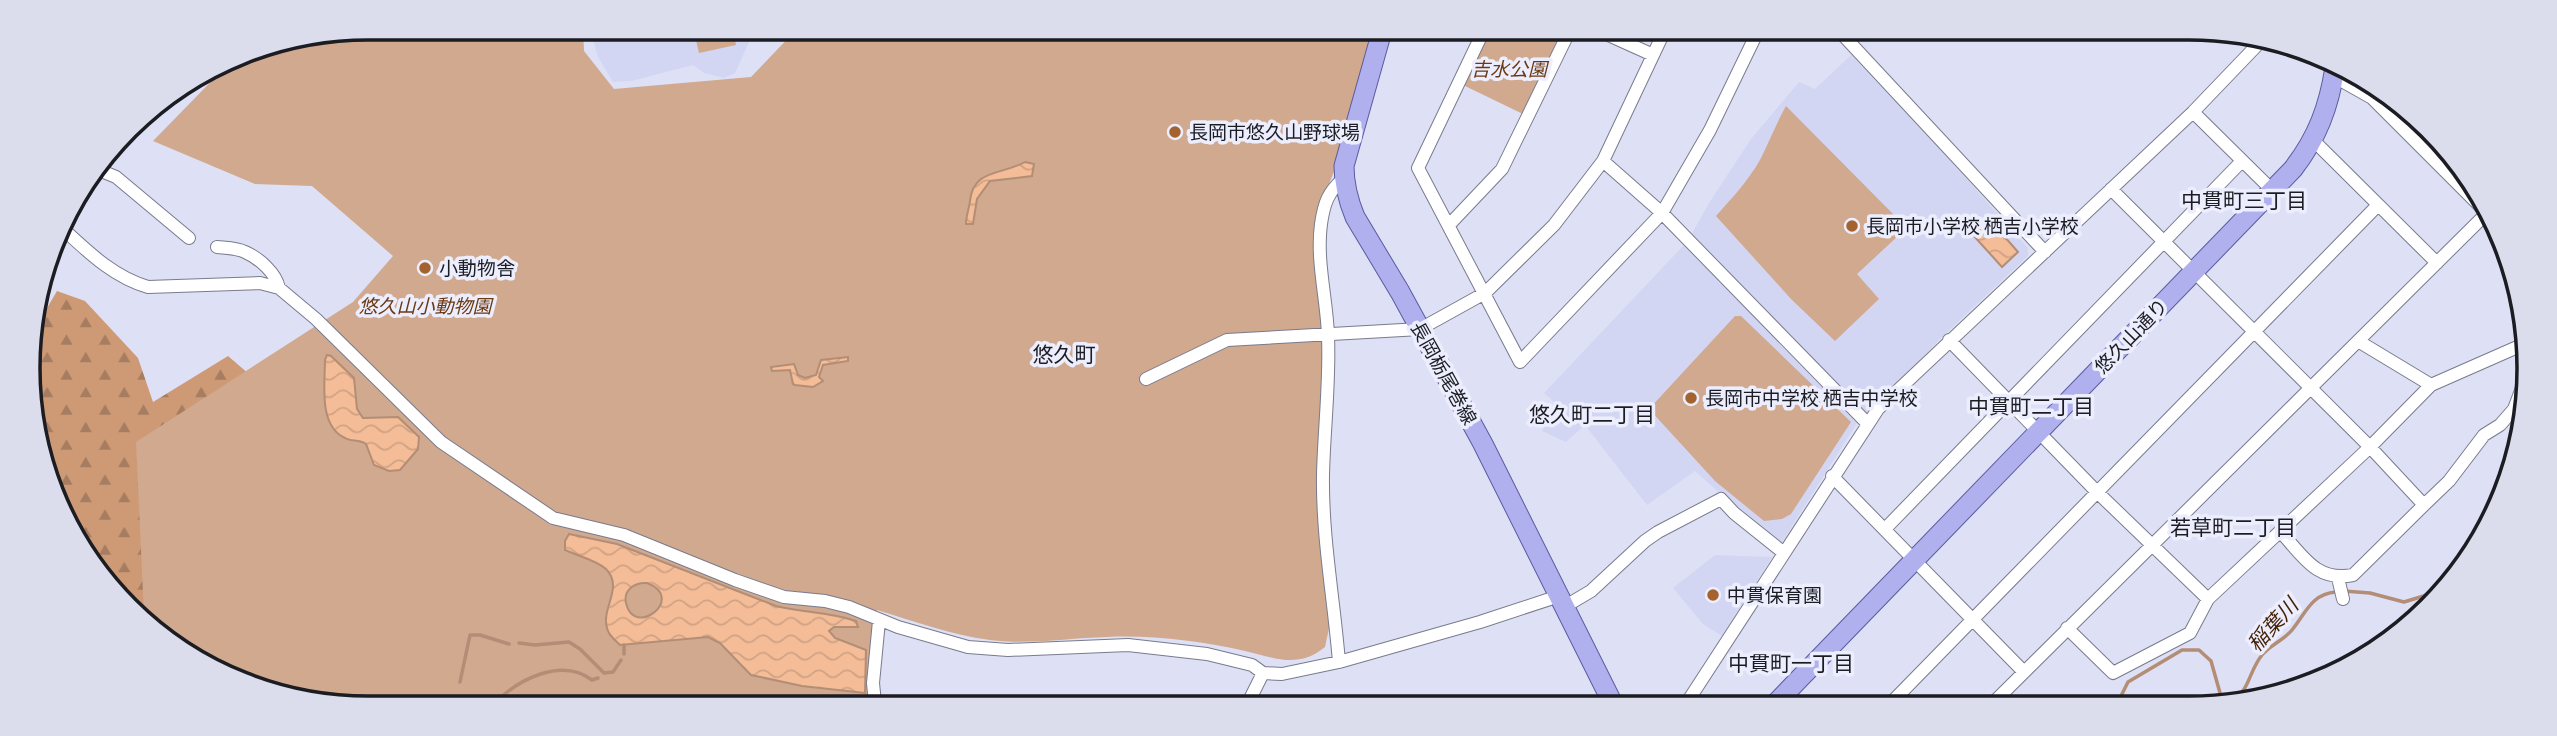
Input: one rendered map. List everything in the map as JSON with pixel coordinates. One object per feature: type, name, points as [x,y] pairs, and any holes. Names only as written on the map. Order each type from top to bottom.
[{"type":"main road","name":"長岡栃尾巻線","points":[[1380,40],[1347,156],[1344,178],[1355,217],[1483,444],[1609,696]]},
{"type":"main road","name":"悠久山通り","points":[[1783,696],[2292,169],[2313,140],[2325,113],[2334,74]]},
{"type":"street","points":[[1479,40],[1418,169],[1520,362],[1662,213],[1710,130],[1755,40]]},
{"type":"street","points":[[1449,225],[1502,169],[1565,40]]},
{"type":"street","points":[[1620,40],[1653,55]]},
{"type":"street","points":[[1146,379],[1227,340],[1420,329],[1485,293],[1554,225],[1603,161],[1660,40]]},
{"type":"street","points":[[1848,40],[2045,251]]},
{"type":"street","points":[[1691,696],[1878,409],[2193,112],[2255,47]]},
{"type":"street","points":[[2347,81],[2372,98],[2466,193]]},
{"type":"street","points":[[2193,112],[2272,190]]},
{"type":"street","points":[[2313,140],[2437,263]]},
{"type":"street","points":[[1603,161],[1662,213],[1867,423]]},
{"type":"street","points":[[1885,529],[2242,161]]},
{"type":"street","points":[[105,172],[116,177],[189,238]]},
{"type":"street","points":[[1339,662],[1323,476],[1329,392],[1321,226],[1331,189],[1344,178]]},
{"type":"street","points":[[2111,189],[2370,447],[2424,505]]},
{"type":"street","points":[[1899,696],[2378,205]]},
{"type":"street","points":[[1999,696],[2480,217]]},
{"type":"street","points":[[69,234],[96,259],[131,282],[148,286],[260,283],[279,288],[316,319],[442,442],[554,518],[624,535],[784,597],[825,601],[849,607],[879,621],[959,644],[988,649],[1128,645],[1217,656],[1252,665],[1263,673],[1282,674],[1339,662],[1591,591],[1645,541],[1721,499],[1734,513],[1784,553]]},
{"type":"street","points":[[217,247],[245,252],[264,265],[274,276],[279,288]]},
{"type":"street","points":[[1949,340],[2097,492],[2208,599]]},
{"type":"street","points":[[2358,341],[2431,385]]},
{"type":"street","points":[[2067,628],[2113,673],[2190,634],[2208,599],[2370,447],[2431,385],[2516,348]]},
{"type":"street","points":[[2280,531],[2318,572],[2338,578],[2353,575],[2449,481],[2484,435],[2500,425],[2514,410]]},
{"type":"street","points":[[1832,477],[2023,671]]},
{"type":"street","points":[[2338,578],[2343,599]]},
{"type":"street","points":[[874,696],[873,683],[879,621]]},
{"type":"street","points":[[1252,696],[1263,673]]},
{"type":"shaded area","points":[[593,40],[750,40],[735,73],[724,78],[704,73],[693,65],[631,81],[613,82],[598,57]]},
{"type":"shaded area","name":"長岡市小学校 栖吉小学校","points":[[1851,55],[2028,248],[2028,256],[1944,335],[1865,417],[1690,237],[1751,139],[1799,82],[1815,89]]},
{"type":"shaded area","name":"長岡市中学校 栖吉中学校","points":[[1684,245],[1857,423],[1782,542],[1742,513],[1695,471],[1647,505],[1585,425],[1566,442],[1542,431],[1555,403],[1544,393]]},
{"type":"shaded area","name":"中貫保育園","points":[[1715,555],[1772,557],[1722,636],[1703,624],[1673,588]]},
{"type":"green space","name":"悠久山小動物園","points":[[584,40],[584,51],[614,89],[751,77],[786,40],[1371,40],[1335,169],[1320,206],[1331,619],[1325,647],[1305,658],[1286,660],[1211,644],[1159,638],[1092,638],[1034,642],[990,640],[961,635],[877,610],[870,687],[872,696],[368,696],[325,693],[283,685],[243,671],[186,641],[144,607],[136,442],[353,302],[393,256],[312,186],[255,184],[153,141],[214,79],[223,74],[283,51],[347,41]]},
{"type":"green space","points":[[696,40],[735,40],[736,45],[699,53]]},
{"type":"green space","name":"吉水公園","points":[[1484,40],[1560,40],[1525,115],[1463,85]]},
{"type":"green space","points":[[1786,106],[1897,218],[1898,236],[1857,274],[1879,299],[1835,341],[1791,299],[1716,216],[1755,168]]},
{"type":"green space","points":[[57,291],[85,301],[138,358],[153,402],[228,356],[249,374],[300,688],[243,671],[186,641],[136,600],[95,550],[74,513],[51,453],[43,411],[40,368],[47,308]]},
{"type":"green space","points":[[1735,316],[1741,316],[1851,422],[1791,514],[1782,519],[1764,521],[1715,481],[1649,409]]},
{"type":"water","points":[[1025,162],[1034,164],[1032,176],[990,181],[977,199],[973,224],[966,224],[972,191],[977,183],[990,174]]},
{"type":"water","points":[[1990,220],[2018,252],[2002,267],[1973,235]]},
{"type":"water","points":[[327,355],[354,378],[357,409],[363,418],[398,417],[419,437],[418,449],[400,470],[389,471],[374,465],[366,444],[345,438],[330,424],[324,392]]},
{"type":"water","points":[[848,357],[848,361],[823,365],[819,377],[823,381],[813,387],[795,385],[790,370],[772,371],[771,367],[794,364],[798,375],[805,378],[816,375],[821,360]]},
{"type":"water","points":[[569,534],[617,544],[776,606],[856,621],[858,627],[834,627],[829,631],[835,638],[866,650],[865,693],[802,686],[751,675],[720,643],[708,637],[620,645],[607,628],[607,613],[613,590],[611,576],[597,563],[565,550],[565,541]],"holes":[[[647,583],[658,590],[662,598],[655,612],[638,617],[631,613],[626,603],[626,594],[631,588]]]},
{"type":"waterway","name":"稲葉川","points":[[2344,591],[2370,593],[2404,602],[2425,596]]},
{"type":"waterway","name":"稲葉川","points":[[2243,691],[2265,651],[2289,634],[2315,600],[2336,592]]},
{"type":"waterway","points":[[460,682],[470,635],[480,635],[509,644]]},
{"type":"waterway","points":[[519,643],[535,645],[569,642],[604,673],[613,672],[621,660]]},
{"type":"waterway","points":[[624,645],[624,654]]},
{"type":"waterway","name":"稲葉川","points":[[2121,696],[2128,682],[2182,650],[2199,650],[2211,661],[2220,694]]},
{"type":"waterway","points":[[503,696],[529,679],[555,671],[568,670],[592,680],[598,678]]},
{"type":"place","name":"長岡市悠久山野球場","points":[[1175,132]]},
{"type":"place","name":"長岡市小学校 栖吉小学校","points":[[1852,226]]},
{"type":"place","name":"小動物舎","points":[[425,268]]},
{"type":"place","name":"長岡市中学校 栖吉中学校","points":[[1691,398]]},
{"type":"place","name":"中貫保育園","points":[[1713,595]]},
{"type":"district","name":"中貫町三丁目","points":[[2244,201]]},
{"type":"district","name":"悠久町","points":[[1064,355]]},
{"type":"district","name":"中貫町二丁目","points":[[2031,407]]},
{"type":"district","name":"悠久町二丁目","points":[[1592,415]]},
{"type":"district","name":"若草町二丁目","points":[[2233,528]]},
{"type":"district","name":"中貫町一丁目","points":[[1791,664]]}]
